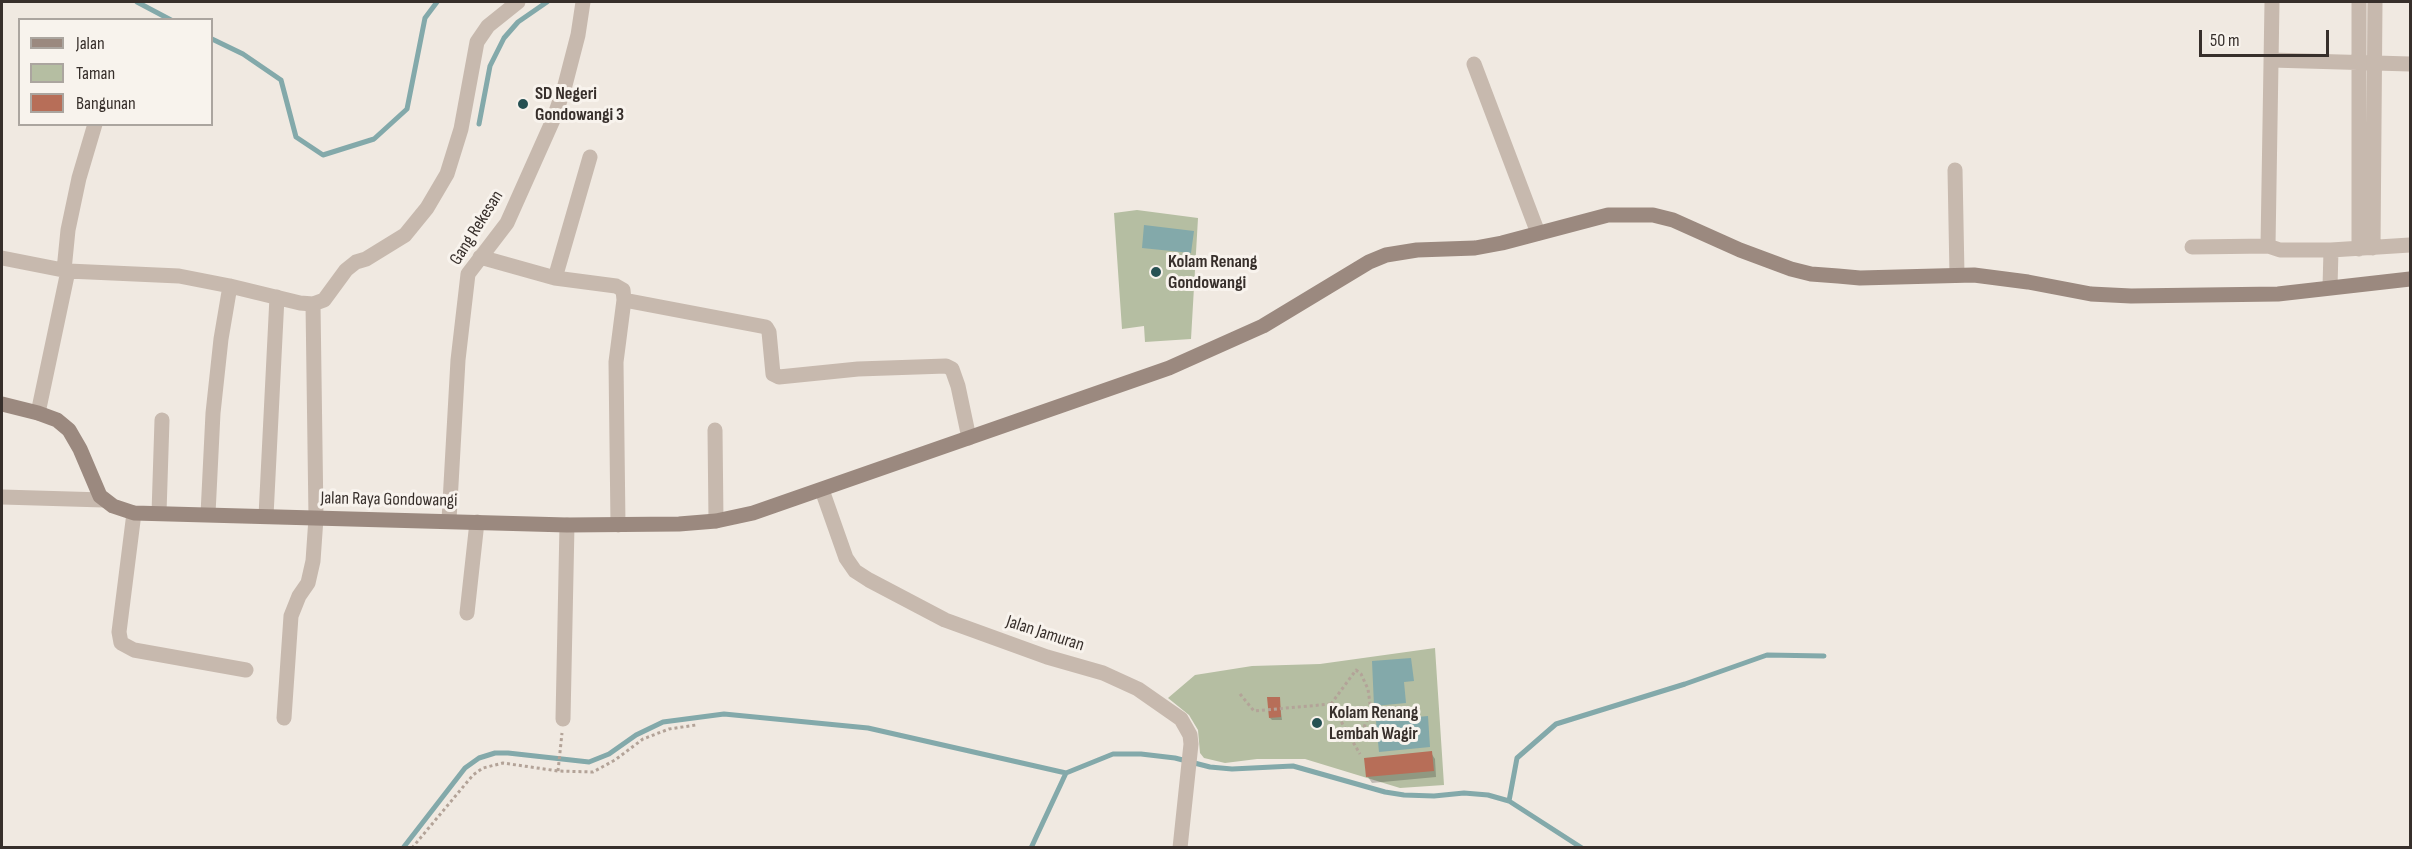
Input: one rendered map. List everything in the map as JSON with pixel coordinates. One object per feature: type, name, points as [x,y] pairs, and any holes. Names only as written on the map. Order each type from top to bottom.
[{"type":"street","points":[[2,258],[66,270],[179,276],[300,303],[313,304],[324,300],[346,270],[405,234],[428,208],[447,174],[457,141],[477,42],[488,26],[518,2]]},
{"type":"street","name":"Gang Rekesan","points":[[449,520],[458,360],[468,274],[507,223],[553,120],[564,89],[578,35],[583,2]]},
{"type":"street","points":[[2268,246],[2272,2]]},
{"type":"street","points":[[2359,2],[2366,153],[2366,248]]},
{"type":"street","points":[[2366,153],[2376,63],[2375,2]]},
{"type":"street","points":[[2271,60],[2410,64]]},
{"type":"street","points":[[1474,64],[1538,233]]},
{"type":"street","points":[[38,413],[66,270],[68,230],[79,178],[94,126]]},
{"type":"street","points":[[555,278],[590,156]]},
{"type":"street","points":[[1956,170],[1957,274]]},
{"type":"street","name":"Jalan Raya Gondowangi","points":[[104,500],[113,506],[134,513],[567,525],[716,521],[753,513],[822,490],[1200,357],[1263,326],[1369,262],[1386,255],[1417,250],[1475,248],[1608,216],[1653,214],[1673,220],[1765,260],[1811,274],[1860,278],[1957,274],[2028,282],[2091,294],[2131,296],[2278,294],[2410,279]]},
{"type":"street","points":[[2192,247],[2268,246],[2280,250],[2331,250],[2410,244]]},
{"type":"street","points":[[2330,287],[2331,250]]},
{"type":"street","points":[[480,257],[555,278],[616,286],[623,290],[624,300],[616,362],[618,525]]},
{"type":"street","points":[[208,514],[213,413],[221,339],[230,286]]},
{"type":"street","points":[[266,516],[276,297]]},
{"type":"street","points":[[624,300],[766,327],[769,332],[773,374],[779,377],[858,369],[946,366],[952,369],[958,386],[969,438]]},
{"type":"street","points":[[284,718],[291,616],[299,596],[308,583],[313,561],[316,518],[313,304]]},
{"type":"street","points":[[2,404],[57,420],[69,430],[104,500]]},
{"type":"street","points":[[159,513],[162,420]]},
{"type":"street","points":[[715,430],[716,521]]},
{"type":"street","name":"Jalan Jamuran","points":[[822,490],[846,558],[855,571],[945,620],[1047,657],[1103,673],[1138,689],[1181,719],[1190,735],[1191,744],[1180,848]]},
{"type":"street","points":[[2,497],[104,500]]},
{"type":"street","points":[[134,513],[119,632],[121,643],[134,650],[246,670]]},
{"type":"street","points":[[466,613],[477,522]]},
{"type":"street","points":[[563,719],[567,525]]},
{"type":"path","points":[[1240,694],[1254,711],[1331,704],[1356,670],[1361,674],[1368,689],[1371,711],[1362,732],[1352,741]]},
{"type":"path","points":[[1331,704],[1360,754]]},
{"type":"path","points":[[412,848],[473,775],[483,768],[503,763],[558,771],[593,772],[615,760],[643,739],[669,729],[696,725]]},
{"type":"path","points":[[558,771],[561,754]]},
{"type":"green space","name":"Kolam Renang Gondowangi","points":[[1137,210],[1198,218],[1191,339],[1145,342],[1144,326],[1122,329],[1114,213]]},
{"type":"green space","name":"Kolam Renang Lembah Wagir","points":[[1435,648],[1444,785],[1400,788],[1305,759],[1257,759],[1225,763],[1204,758],[1200,753],[1198,730],[1189,715],[1168,698],[1195,675],[1252,666],[1320,664]]},
{"type":"water","points":[[1144,225],[1194,231],[1191,253],[1142,248]]},
{"type":"water","points":[[1411,658],[1414,681],[1404,682],[1406,703],[1374,706],[1372,661]]},
{"type":"water","points":[[1428,716],[1430,747],[1379,752],[1376,721]]},
{"type":"building","points":[[1267,697],[1280,697],[1281,717],[1269,718]]},
{"type":"building","points":[[1432,751],[1434,771],[1366,777],[1364,758]]},
{"type":"waterway","points":[[137,2],[167,18]]},
{"type":"waterway","points":[[213,39],[243,54],[281,80],[296,137],[323,155],[374,139],[407,109],[425,18],[437,2]]},
{"type":"waterway","points":[[479,124],[490,66],[504,38],[518,22],[547,2]]},
{"type":"waterway","points":[[1509,801],[1517,758],[1556,724],[1685,684],[1767,655],[1824,656]]},
{"type":"waterway","points":[[403,848],[465,768],[479,758],[495,753],[508,753],[589,762],[609,754],[636,735],[663,722],[724,714],[868,728],[1066,773],[1113,754],[1141,754],[1232,769],[1293,766],[1385,792],[1404,795],[1434,796],[1464,793],[1488,795],[1509,801],[1582,848]]},
{"type":"waterway","points":[[1031,848],[1066,773]]},
{"type":"place","name":"SD Negeri Gondowangi 3","points":[[523,104]]},
{"type":"place","name":"Kolam Renang Gondowangi","points":[[1156,272]]},
{"type":"place","name":"Kolam Renang Lembah Wagir","points":[[1317,723]]}]
